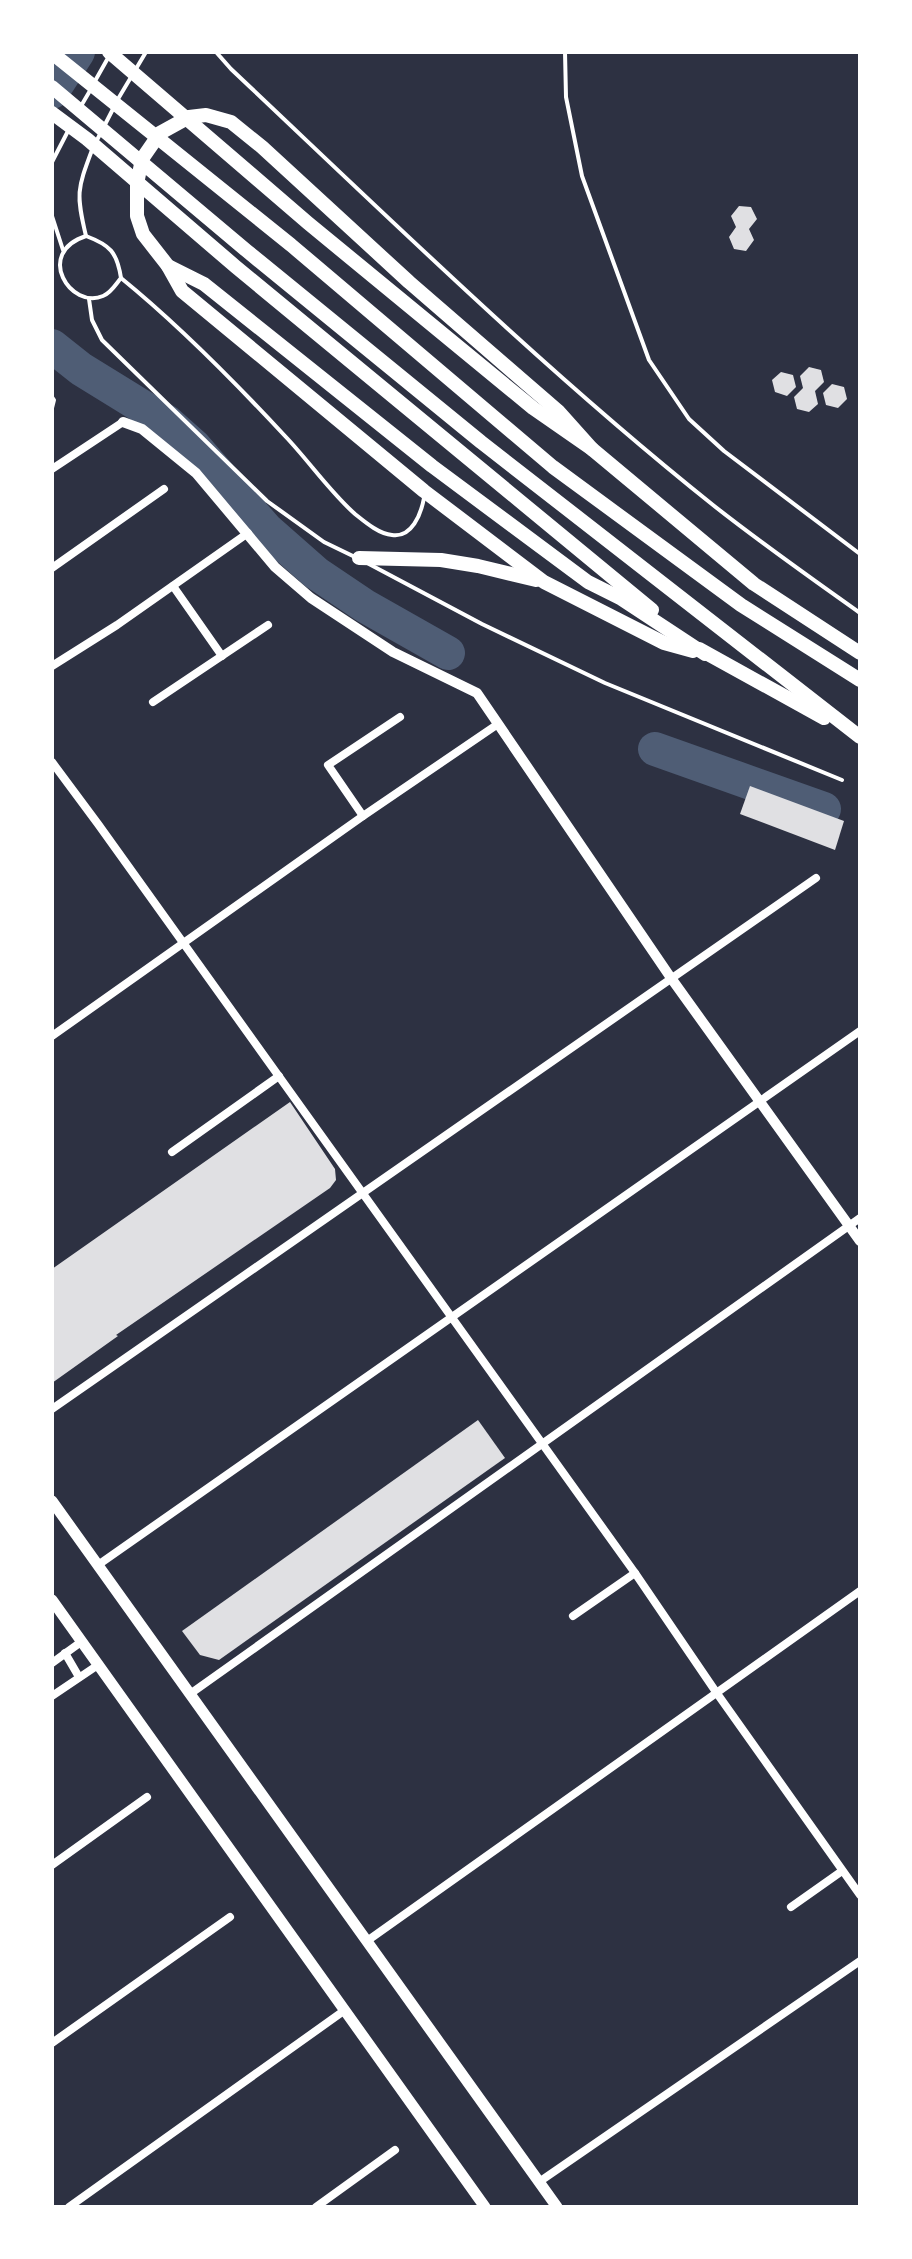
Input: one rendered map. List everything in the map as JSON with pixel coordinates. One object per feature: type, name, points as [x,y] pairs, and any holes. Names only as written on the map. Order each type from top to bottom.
[{"type":"highway","points":[[110,52],[308,223],[533,408],[592,449],[754,584],[860,653]]},
{"type":"highway","points":[[52,53],[291,245],[553,467],[741,605],[860,680]]},
{"type":"highway","points":[[52,87],[481,442],[860,737]]},
{"type":"highway","points":[[52,113],[705,654]]},
{"type":"highway","points":[[592,449],[558,411],[231,122],[206,115],[189,117],[160,133],[142,159],[137,184],[137,216],[143,234],[168,266],[182,291],[424,491],[544,582],[664,643],[705,654]]},
{"type":"highway","points":[[168,266],[204,284],[432,466],[588,582],[620,598],[705,654],[860,737]]},
{"type":"highway","points":[[359,558],[441,560],[544,582]]},
{"type":"main road","points":[[52,1501],[557,2207]]},
{"type":"main road","points":[[52,1600],[485,2207]]},
{"type":"street","points":[[52,469],[123,422],[142,429],[196,473],[275,567],[311,598],[393,652],[477,693],[671,978],[860,1241]]},
{"type":"street","points":[[52,568],[164,489]]},
{"type":"street","points":[[52,666],[248,533]]},
{"type":"street","points":[[173,586],[222,656]]},
{"type":"street","points":[[153,702],[268,625]]},
{"type":"street","points":[[363,816],[328,765],[400,717]]},
{"type":"street","points":[[52,1036],[498,724]]},
{"type":"street","points":[[54,769],[183,942],[635,1573],[860,1895]]},
{"type":"street","points":[[52,1409],[816,878]]},
{"type":"street","points":[[98,1565],[860,1031]]},
{"type":"street","points":[[172,1152],[279,1076]]},
{"type":"street","points":[[190,1694],[860,1218]]},
{"type":"street","points":[[573,1616],[635,1573]]},
{"type":"street","points":[[367,1941],[860,1591]]},
{"type":"street","points":[[52,1663],[81,1642]]},
{"type":"street","points":[[65,1653],[79,1677]]},
{"type":"street","points":[[52,1696],[98,1665]]},
{"type":"street","points":[[52,1865],[147,1797]]},
{"type":"street","points":[[791,1907],[842,1871]]},
{"type":"street","points":[[52,2043],[230,1917]]},
{"type":"street","points":[[539,2182],[860,1961]]},
{"type":"street","points":[[69,2207],[345,2010]]},
{"type":"street","points":[[316,2207],[395,2150]]},
{"type":"lane","points":[[52,162],[110,52]]},
{"type":"lane","points":[[86,236],[78,201],[84,172],[109,114],[146,52]]},
{"type":"lane","points":[[216,52],[251,89],[498,319],[628,435],[715,506],[860,613]]},
{"type":"lane","points":[[565,52],[566,97],[582,176],[649,360],[689,419],[724,451],[860,554]]},
{"type":"lane","points":[[52,216],[63,250],[60,265],[63,280],[80,296],[89,299],[102,297],[121,278]]},
{"type":"lane","points":[[63,250],[72,241],[86,236],[101,241],[119,262],[121,278],[169,318],[228,376],[354,513],[381,532],[395,536],[411,529],[421,513],[424,491]]},
{"type":"lane","points":[[89,299],[92,320],[102,340],[267,501],[324,542],[482,624],[605,683],[842,780]]},
{"type":"lane","points":[[52,397],[52,408]]},
{"type":"building","points":[[739,206],[751,207],[757,219],[749,229],[754,240],[746,251],[734,249],[729,237],[736,227],[731,216]]},
{"type":"building","points":[[809,367],[821,370],[824,382],[815,391],[818,404],[809,412],[797,409],[794,397],[803,388],[800,376]]},
{"type":"building","points":[[781,372],[793,375],[796,387],[787,396],[775,392],[772,380]]},
{"type":"building","points":[[832,384],[844,387],[847,399],[838,408],[826,405],[823,393]]},
{"type":"building","points":[[750,786],[844,821],[835,850],[740,814]]},
{"type":"building","points":[[290,1102],[335,1169],[336,1180],[330,1188],[116,1335],[52,1383],[52,1269]]},
{"type":"building","points":[[478,1420],[505,1458],[219,1660],[200,1655],[182,1631]]},
{"type":"waterway","points":[[52,92],[78,52]]},
{"type":"waterway","points":[[52,346],[81,369],[167,422],[194,446],[266,529],[316,573],[365,606],[448,653]]},
{"type":"waterway","points":[[655,749],[824,809]]}]
